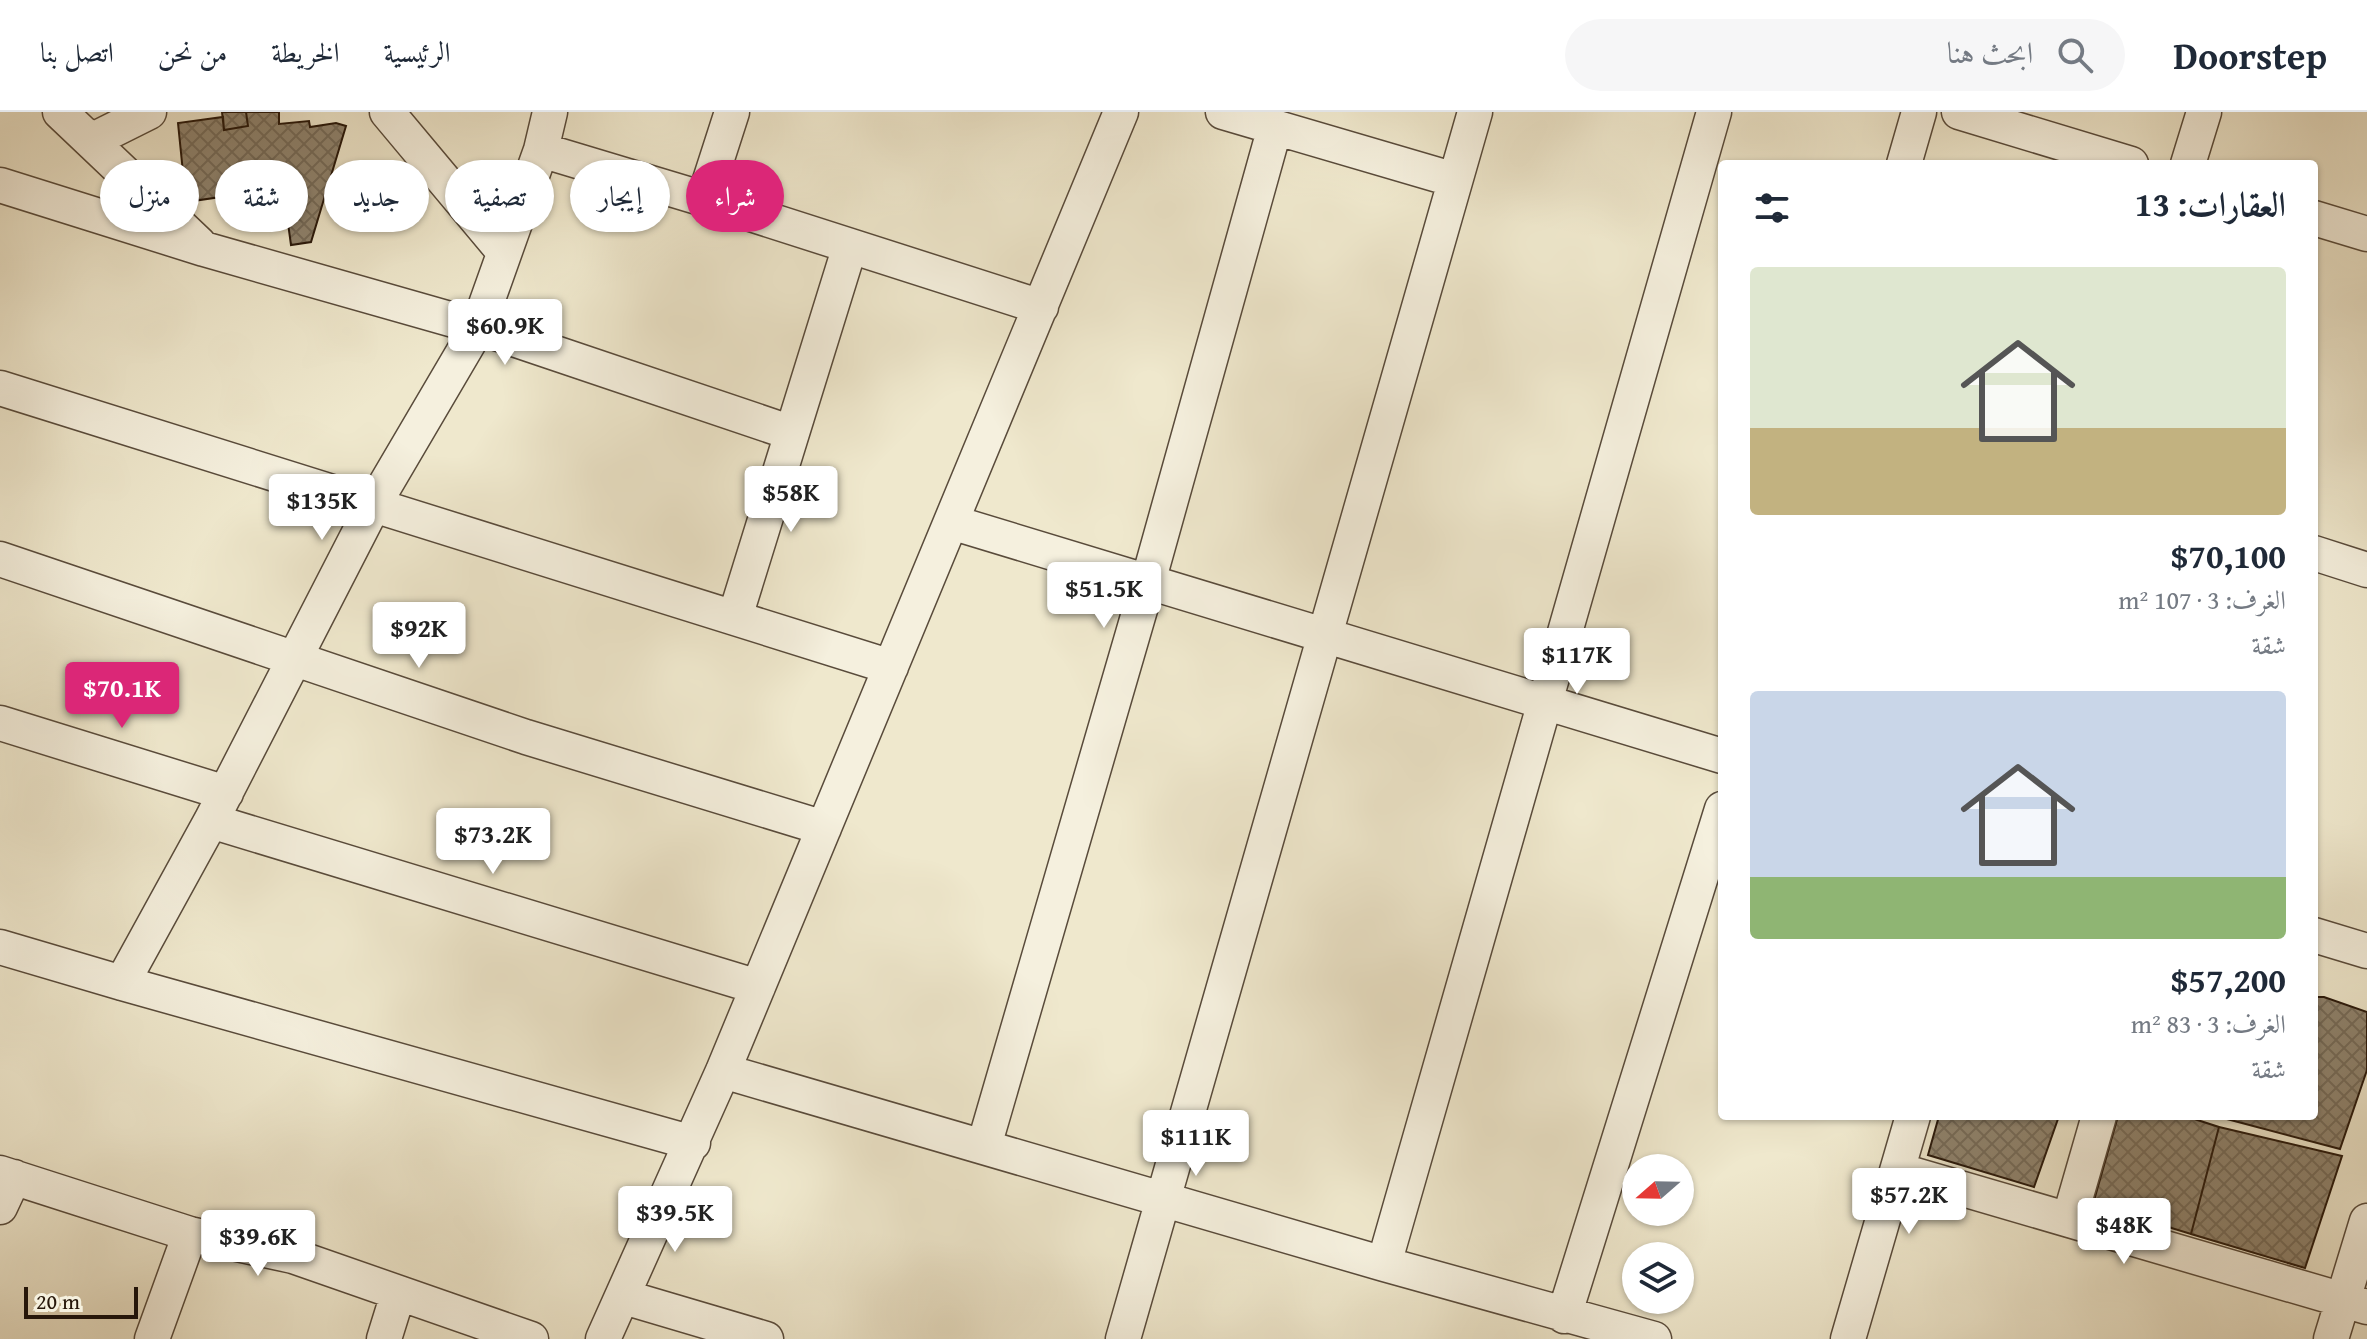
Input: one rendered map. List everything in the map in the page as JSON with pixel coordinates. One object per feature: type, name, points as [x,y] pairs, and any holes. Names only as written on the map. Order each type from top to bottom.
[{"type":"street","points":[[60,112],[204,249]]},
{"type":"street","points":[[91,141],[149,112]]},
{"type":"street","points":[[387,112],[504,252]]},
{"type":"street","points":[[122,983],[219,807],[374,504],[478,327],[541,150],[550,112]]},
{"type":"street","points":[[717,160],[732,112]]},
{"type":"street","points":[[603,1339],[693,1143],[1041,307],[1118,112]]},
{"type":"street","points":[[1223,112],[1455,180]]},
{"type":"street","points":[[1123,1339],[1475,112]]},
{"type":"street","points":[[1384,1264],[1714,112]]},
{"type":"street","points":[[1905,160],[1919,112]]},
{"type":"street","points":[[1959,112],[2118,160]]},
{"type":"street","points":[[2189,160],[2204,112]]},
{"type":"street","points":[[984,1146],[1148,582],[1275,127]]},
{"type":"street","points":[[541,150],[686,194]]},
{"type":"street","points":[[0,192],[0,185],[204,249],[478,327],[792,433]]},
{"type":"street","points":[[2318,219],[2367,234]]},
{"type":"street","points":[[784,225],[1041,307]]},
{"type":"street","points":[[735,617],[850,246]]},
{"type":"street","points":[[0,388],[891,667]]},
{"type":"street","points":[[951,522],[1718,755]]},
{"type":"street","points":[[2318,554],[2367,570]]},
{"type":"street","points":[[0,559],[526,737],[824,828]]},
{"type":"street","points":[[0,723],[219,807],[758,987]]},
{"type":"street","points":[[1564,1316],[1718,822]]},
{"type":"street","points":[[2318,936],[2367,951]]},
{"type":"street","points":[[0,947],[693,1143]]},
{"type":"street","points":[[723,1071],[1564,1316],[1654,1339]]},
{"type":"street","points":[[1848,1339],[1912,1120]]},
{"type":"street","points":[[2069,1220],[2098,1120]]},
{"type":"street","points":[[1898,1170],[2355,1303]]},
{"type":"street","points":[[5,1186],[190,1234],[293,1256],[531,1339]]},
{"type":"street","points":[[2331,1339],[2355,1303],[2367,1221]]},
{"type":"street","points":[[152,1339],[190,1234]]},
{"type":"street","points":[[384,1339],[398,1294]]},
{"type":"street","points":[[624,1297],[766,1339]]},
{"type":"building","points":[[222,112],[246,112],[248,126],[224,130]]},
{"type":"building","points":[[246,112],[279,112],[279,124],[309,121],[310,127],[336,123],[346,126],[336,160],[324,160],[324,199],[311,242],[291,245],[289,232],[308,232],[308,160],[215,160],[215,198],[199,200],[199,160],[182,160],[178,123],[223,117],[224,130],[248,126]]},
{"type":"building","points":[[2318,997],[2367,1012],[2367,1070],[2340,1149],[2231,1120],[2318,1120]]},
{"type":"building","points":[[1938,1120],[2058,1120],[2034,1187],[1928,1155]]},
{"type":"building","points":[[2117,1120],[2197,1120],[2219,1127],[2191,1234],[2093,1204]]},
{"type":"building","points":[[2219,1127],[2342,1156],[2305,1268],[2191,1234]]}]
